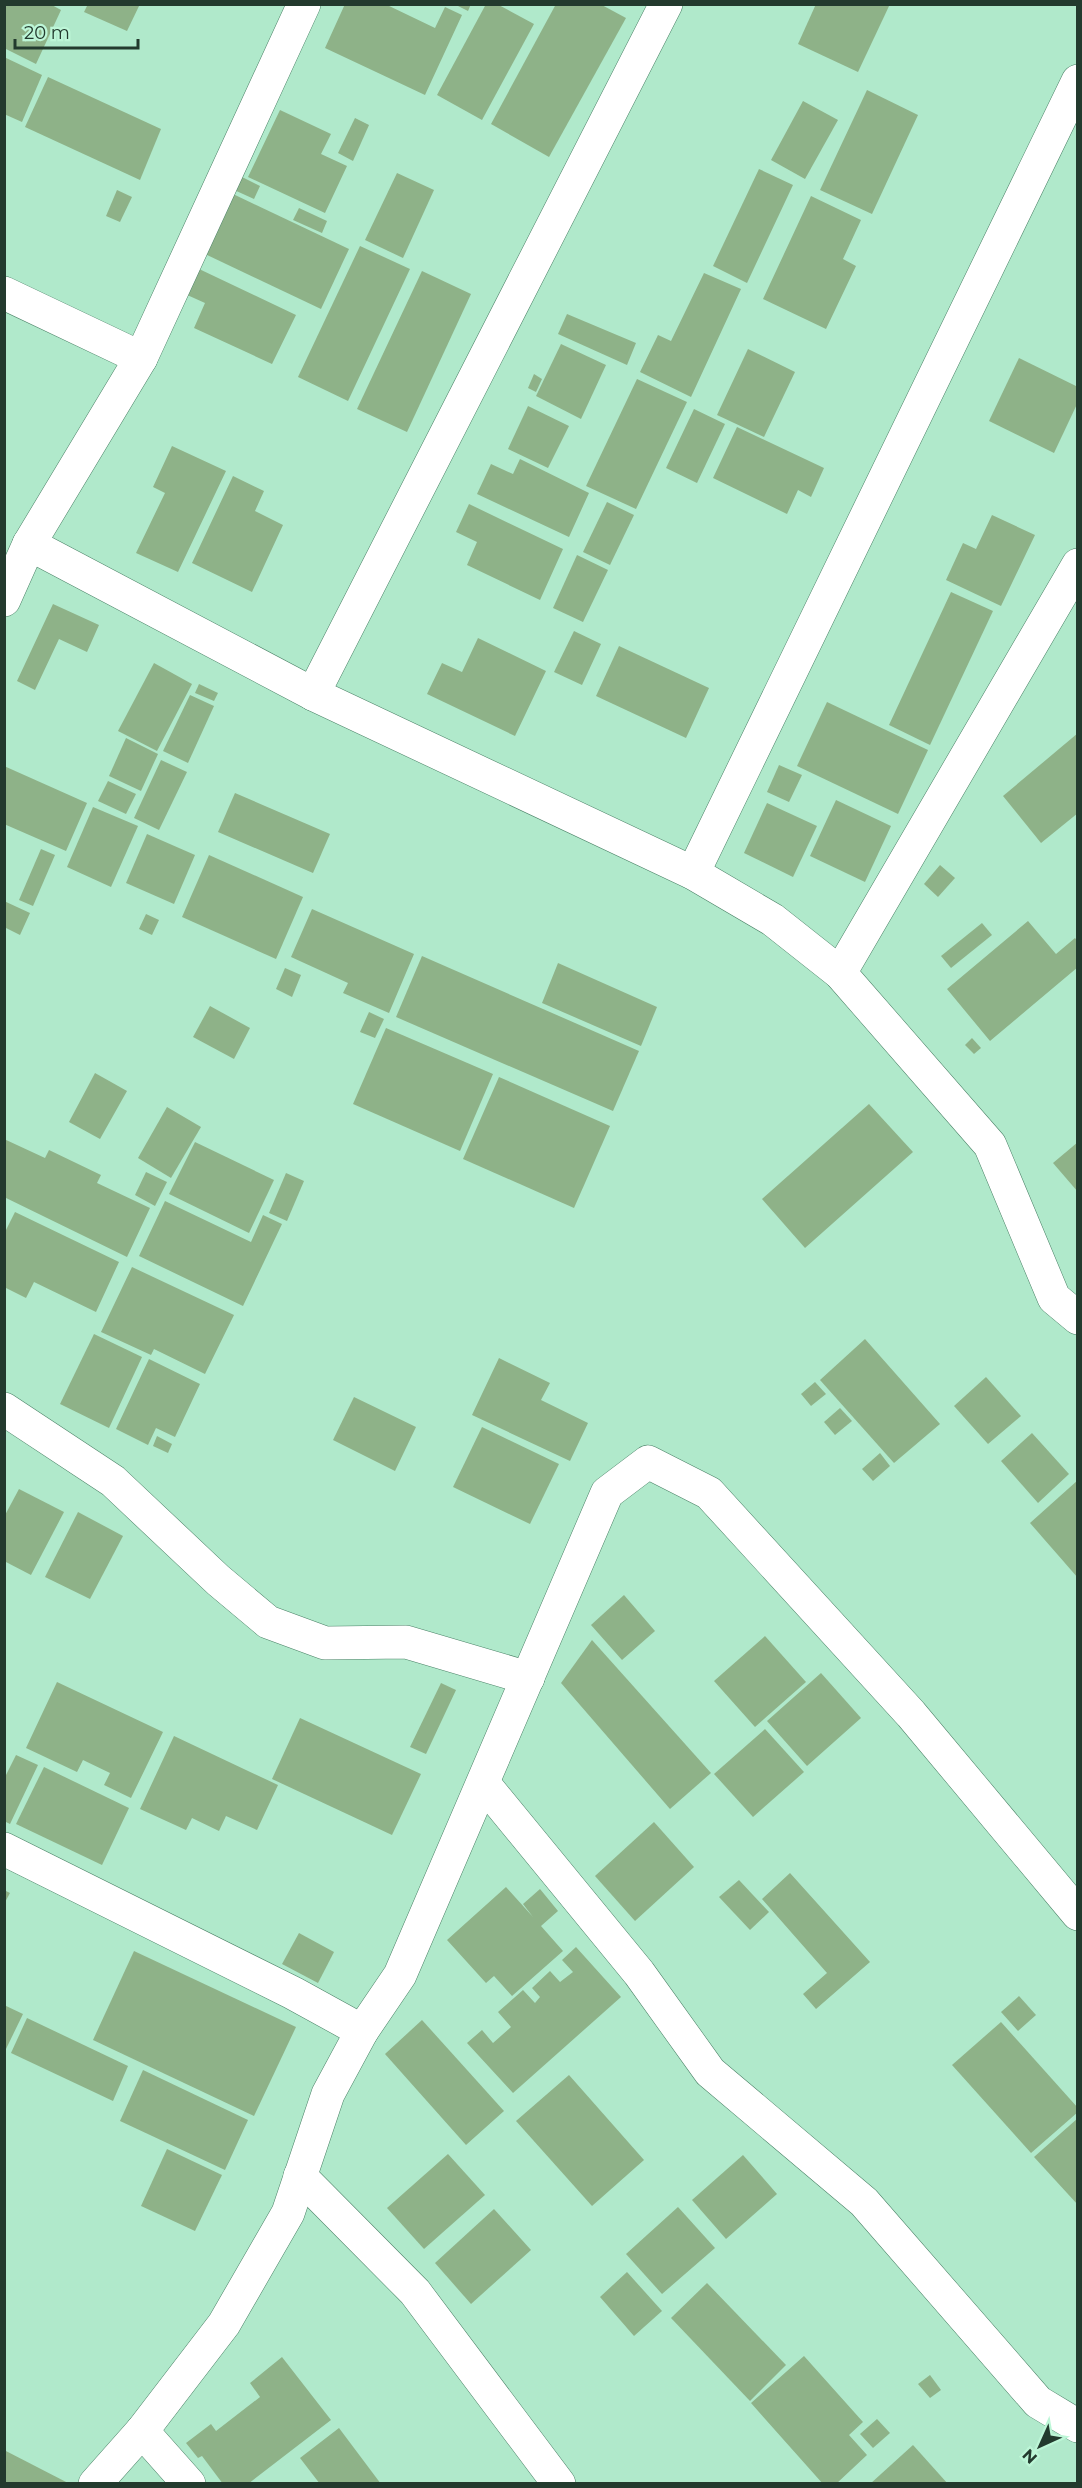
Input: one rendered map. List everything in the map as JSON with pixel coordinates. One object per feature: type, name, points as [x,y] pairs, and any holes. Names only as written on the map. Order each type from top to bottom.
[{"type":"street","points":[[4,600],[29,544],[141,358],[303,4]]},
{"type":"street","points":[[313,694],[666,4]]},
{"type":"street","points":[[693,873],[1077,81]]},
{"type":"street","points":[[4,293],[141,358]]},
{"type":"street","points":[[29,544],[313,694],[693,873],[773,920],[840,973],[990,1145],[1054,1298],[1077,1318]]},
{"type":"street","points":[[840,973],[1077,566]]},
{"type":"street","points":[[4,1408],[113,1481],[218,1580],[268,1622],[325,1643],[406,1642],[528,1678]]},
{"type":"street","points":[[94,2484],[142,2431],[224,2324],[288,2213],[328,2094],[362,2031],[400,1975],[484,1784],[607,1492],[648,1462],[709,1493],[910,1714],[1077,1914]]},
{"type":"street","points":[[484,1784],[639,1973],[710,2072],[864,2202],[1038,2402],[1077,2427]]},
{"type":"street","points":[[4,1849],[292,1993],[362,2031]]},
{"type":"street","points":[[300,2176],[415,2292],[559,2484]]},
{"type":"street","points":[[142,2431],[189,2484]]},
{"type":"building","points":[[4,4],[50,4],[61,10],[36,64],[4,48]]},
{"type":"building","points":[[88,4],[140,4],[127,31],[84,12]]},
{"type":"building","points":[[345,4],[385,4],[435,28],[445,7],[462,15],[425,95],[325,48]]},
{"type":"building","points":[[454,4],[471,4],[468,11]]},
{"type":"building","points":[[486,4],[497,4],[534,24],[482,120],[437,95]]},
{"type":"building","points":[[556,4],[600,4],[626,18],[549,157],[491,124]]},
{"type":"building","points":[[816,4],[890,4],[858,72],[798,44]]},
{"type":"building","points":[[4,57],[42,75],[22,122],[4,114]]},
{"type":"building","points":[[48,77],[161,129],[140,180],[25,127]]},
{"type":"building","points":[[867,90],[918,115],[872,214],[820,190]]},
{"type":"building","points":[[803,101],[838,120],[805,179],[771,160]]},
{"type":"building","points":[[280,110],[331,134],[321,154],[347,166],[325,213],[248,177]]},
{"type":"building","points":[[355,118],[369,125],[353,161],[338,153]]},
{"type":"building","points":[[759,169],[793,185],[747,283],[713,266]]},
{"type":"building","points":[[397,173],[434,190],[403,258],[365,240]]},
{"type":"building","points":[[238,175],[260,186],[254,199],[232,189]]},
{"type":"building","points":[[117,190],[132,197],[120,222],[106,216]]},
{"type":"building","points":[[233,194],[349,249],[321,309],[205,254]]},
{"type":"building","points":[[811,196],[861,220],[843,259],[856,266],[826,329],[763,299]]},
{"type":"building","points":[[299,208],[327,221],[322,233],[293,220]]},
{"type":"building","points":[[360,246],[410,269],[348,401],[298,377]]},
{"type":"building","points":[[197,268],[296,315],[272,364],[194,328],[205,303],[185,294]]},
{"type":"building","points":[[422,271],[471,294],[407,432],[357,409]]},
{"type":"building","points":[[704,273],[741,289],[691,397],[640,372],[658,335],[671,341]]},
{"type":"building","points":[[567,314],[636,343],[627,365],[558,334]]},
{"type":"building","points":[[561,344],[606,365],[581,419],[536,396]]},
{"type":"building","points":[[748,349],[795,372],[764,437],[717,415]]},
{"type":"building","points":[[1019,358],[1078,387],[1078,402],[1054,453],[989,421]]},
{"type":"building","points":[[534,374],[542,379],[536,392],[528,388]]},
{"type":"building","points":[[637,379],[687,402],[636,509],[586,486]]},
{"type":"building","points":[[528,406],[569,426],[548,468],[508,449]]},
{"type":"building","points":[[694,409],[725,424],[697,483],[666,468]]},
{"type":"building","points":[[737,427],[824,468],[811,497],[798,490],[787,514],[713,478]]},
{"type":"building","points":[[172,446],[226,471],[178,572],[136,553],[165,493],[153,487]]},
{"type":"building","points":[[520,459],[589,493],[569,537],[477,494],[491,464],[513,474]]},
{"type":"building","points":[[233,476],[264,491],[255,511],[283,525],[252,592],[192,563]]},
{"type":"building","points":[[607,502],[634,515],[610,565],[583,552]]},
{"type":"building","points":[[469,504],[563,549],[540,600],[467,565],[477,542],[456,532]]},
{"type":"building","points":[[992,515],[1035,535],[1001,606],[946,580],[963,543],[976,549]]},
{"type":"building","points":[[577,555],[608,570],[583,622],[553,608]]},
{"type":"building","points":[[951,592],[993,611],[930,745],[889,725]]},
{"type":"building","points":[[53,604],[99,625],[87,652],[59,639],[35,690],[17,681]]},
{"type":"building","points":[[574,631],[601,644],[582,685],[554,672]]},
{"type":"building","points":[[478,638],[546,671],[515,736],[427,694],[442,663],[462,672]]},
{"type":"building","points":[[619,646],[709,688],[686,738],[596,696]]},
{"type":"building","points":[[154,663],[192,684],[157,751],[118,731]]},
{"type":"building","points":[[199,684],[218,693],[214,701],[195,693]]},
{"type":"building","points":[[190,695],[214,706],[188,763],[163,751]]},
{"type":"building","points":[[827,702],[928,750],[898,814],[797,766]]},
{"type":"building","points":[[1078,733],[1078,813],[1041,843],[1003,796]]},
{"type":"building","points":[[126,738],[158,754],[141,791],[109,776]]},
{"type":"building","points":[[161,760],[187,772],[159,830],[134,818]]},
{"type":"building","points":[[779,765],[802,775],[789,802],[767,792]]},
{"type":"building","points":[[4,766],[87,803],[66,851],[4,824]]},
{"type":"building","points":[[108,781],[136,794],[126,814],[98,801]]},
{"type":"building","points":[[235,793],[330,834],[313,873],[218,832]]},
{"type":"building","points":[[836,800],[891,826],[865,882],[810,856]]},
{"type":"building","points":[[767,803],[817,826],[793,877],[744,853]]},
{"type":"building","points":[[93,807],[138,826],[111,887],[67,867]]},
{"type":"building","points":[[147,834],[195,855],[174,904],[126,883]]},
{"type":"building","points":[[41,849],[55,855],[33,906],[19,900]]},
{"type":"building","points":[[209,855],[303,897],[276,959],[182,917]]},
{"type":"building","points":[[940,865],[955,878],[938,897],[924,884]]},
{"type":"building","points":[[4,901],[30,913],[20,935],[4,927]]},
{"type":"building","points":[[312,909],[414,954],[389,1013],[343,993],[348,983],[291,957]]},
{"type":"building","points":[[146,914],[159,920],[152,935],[139,929]]},
{"type":"building","points":[[1028,921],[1056,954],[1075,938],[1078,942],[1078,967],[990,1041],[947,989]]},
{"type":"building","points":[[982,923],[992,935],[951,968],[941,956]]},
{"type":"building","points":[[422,956],[639,1051],[613,1111],[396,1017]]},
{"type":"building","points":[[558,963],[657,1007],[641,1046],[542,1003]]},
{"type":"building","points":[[285,968],[301,975],[292,997],[276,989]]},
{"type":"building","points":[[210,1006],[250,1028],[234,1059],[193,1037]]},
{"type":"building","points":[[369,1012],[384,1019],[375,1038],[360,1032]]},
{"type":"building","points":[[386,1028],[493,1074],[460,1151],[353,1104]]},
{"type":"building","points":[[972,1038],[981,1048],[974,1054],[965,1045]]},
{"type":"building","points":[[95,1073],[127,1091],[100,1139],[69,1122]]},
{"type":"building","points":[[499,1077],[610,1126],[574,1208],[463,1159]]},
{"type":"building","points":[[869,1104],[913,1152],[805,1248],[762,1199]]},
{"type":"building","points":[[167,1107],[201,1127],[171,1178],[138,1158]]},
{"type":"building","points":[[4,1139],[45,1158],[49,1150],[101,1175],[97,1183],[150,1208],[127,1257],[4,1197]]},
{"type":"building","points":[[195,1142],[274,1180],[249,1233],[169,1194]]},
{"type":"building","points":[[1078,1142],[1078,1192],[1053,1163]]},
{"type":"building","points":[[146,1172],[167,1182],[155,1206],[135,1195]]},
{"type":"building","points":[[286,1173],[304,1181],[287,1221],[269,1213]]},
{"type":"building","points":[[165,1201],[251,1242],[263,1215],[282,1224],[243,1306],[139,1256]]},
{"type":"building","points":[[15,1212],[119,1262],[96,1312],[34,1282],[26,1298],[4,1287],[4,1234]]},
{"type":"building","points":[[132,1267],[234,1315],[205,1374],[154,1349],[151,1355],[101,1332]]},
{"type":"building","points":[[94,1334],[142,1357],[109,1428],[60,1404]]},
{"type":"building","points":[[865,1339],[940,1424],[894,1463],[820,1380]]},
{"type":"building","points":[[499,1358],[550,1383],[541,1400],[588,1423],[570,1461],[472,1415]]},
{"type":"building","points":[[149,1359],[200,1384],[175,1437],[156,1428],[148,1445],[116,1429]]},
{"type":"building","points":[[986,1377],[1021,1416],[988,1444],[954,1406]]},
{"type":"building","points":[[815,1382],[826,1394],[811,1406],[801,1394]]},
{"type":"building","points":[[354,1397],[416,1427],[395,1471],[333,1440]]},
{"type":"building","points":[[840,1408],[852,1421],[835,1435],[824,1422]]},
{"type":"building","points":[[482,1427],[559,1464],[530,1524],[453,1487]]},
{"type":"building","points":[[1032,1433],[1069,1474],[1038,1503],[1001,1461]]},
{"type":"building","points":[[157,1436],[172,1444],[168,1453],[153,1446]]},
{"type":"building","points":[[880,1453],[890,1466],[873,1481],[862,1469]]},
{"type":"building","points":[[1078,1480],[1078,1578],[1030,1523]]},
{"type":"building","points":[[19,1489],[64,1512],[31,1575],[4,1561],[4,1517]]},
{"type":"building","points":[[78,1512],[123,1536],[90,1599],[45,1577]]},
{"type":"building","points":[[624,1595],[655,1631],[622,1660],[591,1625]]},
{"type":"building","points":[[765,1636],[806,1682],[755,1727],[714,1681]]},
{"type":"building","points":[[592,1640],[711,1773],[670,1809],[561,1683]]},
{"type":"building","points":[[821,1673],[861,1718],[807,1766],[767,1721]]},
{"type":"building","points":[[57,1682],[163,1732],[131,1798],[104,1785],[110,1773],[83,1760],[77,1772],[26,1748]]},
{"type":"building","points":[[441,1683],[456,1690],[426,1754],[410,1747]]},
{"type":"building","points":[[300,1718],[421,1774],[392,1835],[272,1779]]},
{"type":"building","points":[[765,1729],[804,1772],[753,1817],[714,1774]]},
{"type":"building","points":[[174,1736],[278,1785],[257,1830],[226,1816],[219,1831],[192,1818],[186,1830],[140,1809]]},
{"type":"building","points":[[16,1755],[38,1765],[10,1824],[4,1821],[4,1779]]},
{"type":"building","points":[[44,1767],[129,1808],[102,1865],[16,1824]]},
{"type":"building","points":[[654,1822],[694,1867],[635,1921],[595,1876]]},
{"type":"building","points":[[790,1873],[870,1962],[816,2009],[803,1994],[827,1973],[762,1899]]},
{"type":"building","points":[[739,1880],[769,1912],[750,1930],[719,1897]]},
{"type":"building","points":[[506,1887],[533,1917],[523,1904],[540,1889],[558,1911],[541,1926],[563,1951],[512,1996],[494,1976],[486,1983],[447,1940]]},
{"type":"building","points":[[4,1890],[10,1893],[4,1904]]},
{"type":"building","points":[[299,1933],[334,1952],[318,1983],[282,1964]]},
{"type":"building","points":[[576,1947],[621,1997],[513,2093],[467,2043],[482,2030],[493,2043],[511,2027],[498,2012],[523,1990],[535,2003],[540,1997],[532,1988],[550,1971],[560,1982],[573,1972],[562,1960]]},
{"type":"building","points":[[134,1951],[296,2027],[254,2116],[93,2040]]},
{"type":"building","points":[[1019,1996],[1036,2015],[1018,2031],[1001,2012]]},
{"type":"building","points":[[4,2005],[23,2014],[6,2049],[4,2048]]},
{"type":"building","points":[[27,2018],[128,2066],[113,2101],[11,2053]]},
{"type":"building","points":[[422,2020],[504,2111],[466,2145],[385,2054]]},
{"type":"building","points":[[1001,2022],[1078,2108],[1078,2112],[1031,2153],[952,2065]]},
{"type":"building","points":[[143,2070],[248,2120],[225,2170],[120,2121]]},
{"type":"building","points":[[569,2075],[644,2160],[592,2206],[516,2121]]},
{"type":"building","points":[[1078,2118],[1078,2205],[1034,2157]]},
{"type":"building","points":[[167,2149],[222,2175],[195,2231],[141,2206]]},
{"type":"building","points":[[448,2154],[485,2195],[424,2249],[387,2208]]},
{"type":"building","points":[[743,2155],[777,2194],[726,2239],[692,2200]]},
{"type":"building","points":[[678,2207],[715,2248],[662,2294],[626,2254]]},
{"type":"building","points":[[494,2209],[531,2250],[471,2304],[435,2263]]},
{"type":"building","points":[[627,2272],[662,2311],[634,2336],[600,2297]]},
{"type":"building","points":[[707,2283],[786,2365],[750,2401],[671,2318]]},
{"type":"building","points":[[804,2356],[863,2422],[849,2435],[867,2455],[836,2484],[823,2484],[751,2403]]},
{"type":"building","points":[[282,2357],[331,2420],[248,2484],[223,2484],[202,2456],[198,2458],[186,2443],[211,2424],[216,2431],[260,2397],[250,2383]]},
{"type":"building","points":[[930,2375],[941,2390],[930,2398],[918,2384]]},
{"type":"building","points":[[877,2419],[890,2433],[873,2448],[860,2434]]},
{"type":"building","points":[[339,2428],[381,2484],[320,2484],[300,2458]]},
{"type":"building","points":[[913,2445],[948,2484],[870,2484]]},
{"type":"building","points":[[4,2450],[70,2484],[4,2484]]}]
